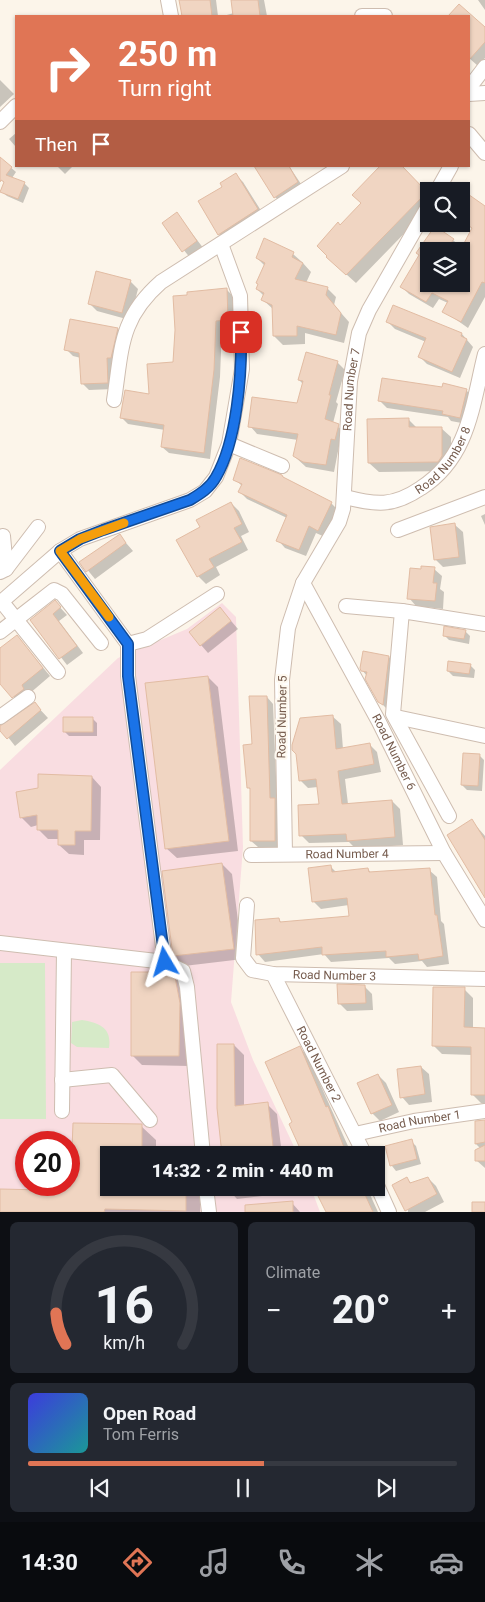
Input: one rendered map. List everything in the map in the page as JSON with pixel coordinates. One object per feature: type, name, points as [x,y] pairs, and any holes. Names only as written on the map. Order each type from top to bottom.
[{"type":"street","points":[[168,0],[171,15]]},
{"type":"street","points":[[485,67],[470,86],[485,93]]},
{"type":"street","points":[[0,122],[15,107]]},
{"type":"street","points":[[470,135],[485,153]]},
{"type":"street","points":[[114,400],[124,332],[134,311],[161,282],[340,167]]},
{"type":"street","points":[[441,182],[450,167]]},
{"type":"street","name":"Road Number 7","points":[[303,583],[339,522],[345,497],[350,381],[359,333],[369,310],[420,221]]},
{"type":"street","points":[[58,672],[1,602],[60,551],[80,539],[190,500],[205,490],[216,477],[229,444],[242,369],[240,296],[221,244]]},
{"type":"street","name":"Road Number 8","points":[[345,497],[373,504],[396,502],[414,493],[440,474],[457,452],[465,436],[485,354]]},
{"type":"street","points":[[229,444],[282,466]]},
{"type":"street","points":[[398,530],[485,497]]},
{"type":"street","points":[[3,570],[38,527]]},
{"type":"street","points":[[3,536],[3,570]]},
{"type":"street","points":[[60,551],[128,644],[128,676],[165,962]]},
{"type":"street","name":"Road Number 6","points":[[303,583],[379,722],[444,853],[485,920]]},
{"type":"street","name":"Road Number 5","points":[[285,854],[282,680],[288,628],[303,583]]},
{"type":"street","points":[[0,632],[48,593],[57,591],[62,594],[97,637],[109,618]]},
{"type":"street","points":[[128,644],[147,639],[217,594]]},
{"type":"street","points":[[346,606],[402,611],[485,624]]},
{"type":"street","points":[[402,611],[392,709],[449,816]]},
{"type":"street","points":[[0,717],[28,696]]},
{"type":"street","points":[[396,717],[485,736]]},
{"type":"street","name":"Road Number 4","points":[[251,855],[444,853]]},
{"type":"street","name":"Road Number 3","points":[[247,905],[244,958],[252,970],[273,974],[485,980]]},
{"type":"street","points":[[0,943],[165,962],[182,971],[187,987],[202,1146]]},
{"type":"street","points":[[62,1111],[64,951]]},
{"type":"street","name":"Road Number 2","points":[[273,974],[360,1146]]},
{"type":"street","points":[[62,1080],[112,1075],[150,1120]]},
{"type":"street","name":"Road Number 1","points":[[355,1134],[414,1121],[485,1110]]},
{"type":"street","points":[[207,1196],[209,1212]]},
{"type":"street","points":[[382,1196],[389,1212]]},
{"type":"shaded area","points":[[222,603],[236,617],[243,847],[231,1002],[253,1060],[294,1146],[100,1146],[100,1196],[314,1196],[320,1212],[0,1212],[0,770],[118,658],[187,629]]},
{"type":"green space","points":[[0,963],[45,963],[46,1119],[0,1119]]},
{"type":"green space","points":[[82,1020],[99,1025],[107,1031],[109,1048],[77,1047],[71,1043],[72,1022]]},
{"type":"building","points":[[179,0],[210,0],[212,15],[182,15]]},
{"type":"building","points":[[231,0],[258,0],[260,15],[233,15]]},
{"type":"building","points":[[459,4],[485,27],[485,42],[470,59],[470,15],[449,15]]},
{"type":"building","points":[[0,157],[12,167],[6,175],[25,182],[18,199],[0,192],[4,182],[1,180],[0,182]]},
{"type":"building","points":[[255,167],[290,167],[298,182],[274,198]]},
{"type":"building","points":[[379,167],[403,167],[420,185],[420,199],[346,275],[317,246],[338,222],[340,225],[361,203],[352,195]]},
{"type":"building","points":[[236,173],[258,209],[218,235],[198,201],[222,187],[220,183]]},
{"type":"building","points":[[470,196],[485,206],[485,283],[482,282],[461,322],[442,312],[448,301],[432,293],[426,302],[400,287],[419,255],[416,253],[420,247],[420,292],[470,292],[470,242],[465,242],[472,228],[470,227]]},
{"type":"building","points":[[177,212],[197,241],[182,252],[162,223]]},
{"type":"building","points":[[431,232],[444,232],[454,239],[452,242],[424,242]]},
{"type":"building","points":[[264,238],[294,252],[292,257],[303,263],[295,279],[328,287],[326,295],[341,313],[336,335],[297,326],[297,336],[273,336],[272,305],[261,300],[264,293],[256,289],[258,284],[256,283],[265,263],[256,258]]},
{"type":"building","points":[[96,271],[131,280],[122,313],[88,304]]},
{"type":"building","points":[[227,288],[228,320],[216,321],[214,370],[204,453],[161,447],[164,425],[120,418],[125,390],[149,394],[147,364],[173,362],[175,330],[173,296],[187,295],[187,292]]},
{"type":"building","points":[[393,305],[462,333],[461,336],[467,339],[452,372],[418,357],[426,338],[386,322]]},
{"type":"building","points":[[70,319],[118,328],[111,358],[107,358],[108,383],[81,384],[79,353],[64,350]]},
{"type":"building","points":[[306,352],[338,361],[325,419],[339,424],[335,440],[331,439],[326,465],[303,462],[293,456],[298,434],[248,427],[252,397],[297,403],[303,381],[298,380]]},
{"type":"building","points":[[382,378],[442,387],[443,383],[467,389],[460,418],[442,414],[443,411],[378,401]]},
{"type":"building","points":[[409,418],[409,427],[442,427],[442,456],[438,462],[368,463],[367,419]]},
{"type":"building","points":[[240,458],[282,475],[332,502],[318,531],[309,526],[299,550],[276,541],[287,515],[238,492],[242,484],[233,480]]},
{"type":"building","points":[[231,502],[242,524],[234,528],[242,542],[209,559],[214,567],[197,577],[176,540],[200,527],[196,520]]},
{"type":"building","points":[[455,523],[459,557],[434,560],[430,527]]},
{"type":"building","points":[[120,534],[126,543],[86,572],[79,562]]},
{"type":"building","points":[[421,566],[435,567],[433,583],[437,583],[435,601],[407,599],[410,568],[421,569]]},
{"type":"building","points":[[55,600],[61,607],[53,614],[77,646],[59,659],[30,620]]},
{"type":"building","points":[[220,607],[231,621],[200,646],[189,632]]},
{"type":"building","points":[[444,626],[466,630],[464,639],[443,636]]},
{"type":"building","points":[[17,635],[43,668],[22,685],[24,689],[12,698],[0,684],[0,648]]},
{"type":"building","points":[[363,651],[389,656],[383,705],[378,702],[365,679],[367,672],[361,671]]},
{"type":"building","points":[[448,661],[471,664],[469,674],[447,671]]},
{"type":"building","points":[[208,676],[229,841],[165,849],[145,683]]},
{"type":"building","points":[[249,696],[267,696],[270,798],[275,798],[275,841],[250,841],[250,788],[247,788],[243,745],[252,744]]},
{"type":"building","points":[[35,702],[41,710],[7,739],[0,731],[0,726]]},
{"type":"building","points":[[333,715],[336,749],[370,743],[374,764],[338,771],[342,804],[392,800],[395,837],[347,841],[346,834],[299,836],[298,805],[319,804],[316,779],[299,781],[296,754],[292,750],[292,745],[300,718]]},
{"type":"building","points":[[63,717],[93,717],[93,732],[63,732]]},
{"type":"building","points":[[463,753],[480,754],[478,786],[461,785]]},
{"type":"building","points":[[38,774],[92,776],[91,831],[75,831],[75,845],[58,845],[58,830],[37,830],[37,815],[20,818],[16,792],[38,788]]},
{"type":"building","points":[[472,819],[485,840],[485,898],[447,835]]},
{"type":"building","points":[[222,863],[234,949],[173,956],[162,871]]},
{"type":"building","points":[[331,865],[332,872],[368,868],[369,872],[430,868],[435,915],[437,915],[443,956],[419,960],[418,954],[386,957],[386,951],[322,955],[322,947],[256,955],[255,920],[279,918],[280,922],[349,916],[347,898],[312,902],[308,868]]},
{"type":"building","points":[[131,972],[166,972],[175,977],[180,1003],[179,1056],[131,1056]]},
{"type":"building","points":[[337,984],[365,985],[366,1003],[338,1004]]},
{"type":"building","points":[[433,987],[465,987],[464,1027],[485,1028],[485,1095],[471,1095],[471,1047],[432,1046]]},
{"type":"building","points":[[217,1044],[234,1044],[235,1106],[268,1102],[273,1146],[221,1146],[217,1108]]},
{"type":"building","points":[[300,1046],[326,1107],[328,1106],[344,1146],[299,1146],[289,1124],[292,1122],[265,1062]]},
{"type":"building","points":[[421,1066],[425,1094],[400,1098],[397,1069]]},
{"type":"building","points":[[378,1074],[392,1105],[371,1114],[357,1083]]},
{"type":"building","points":[[485,1120],[485,1142],[475,1144],[475,1121]]},
{"type":"building","points":[[73,1123],[142,1124],[142,1146],[100,1146],[100,1196],[186,1196],[186,1211],[105,1209],[104,1212],[0,1212],[0,1189],[15,1189],[15,1196],[80,1196],[80,1131],[73,1131]]},
{"type":"building","points":[[412,1139],[417,1159],[390,1166],[385,1146]]},
{"type":"building","points":[[485,1145],[485,1161],[475,1161],[475,1150]]},
{"type":"building","points":[[407,1177],[410,1183],[428,1177],[437,1194],[405,1211],[392,1185]]},
{"type":"building","points":[[318,1196],[366,1196],[373,1212],[326,1212]]},
{"type":"building","points":[[293,1201],[293,1212],[245,1212],[245,1205]]},
{"type":"building","points":[[472,1202],[485,1202],[485,1212],[472,1212]]},
{"type":"slow traffic","points":[[109,617],[60,551],[80,539],[124,523]]},
{"type":"route","points":[[165,962],[128,676],[128,644],[60,551],[80,539],[190,500],[205,490],[216,477],[229,444],[242,369],[241,332]]}]
